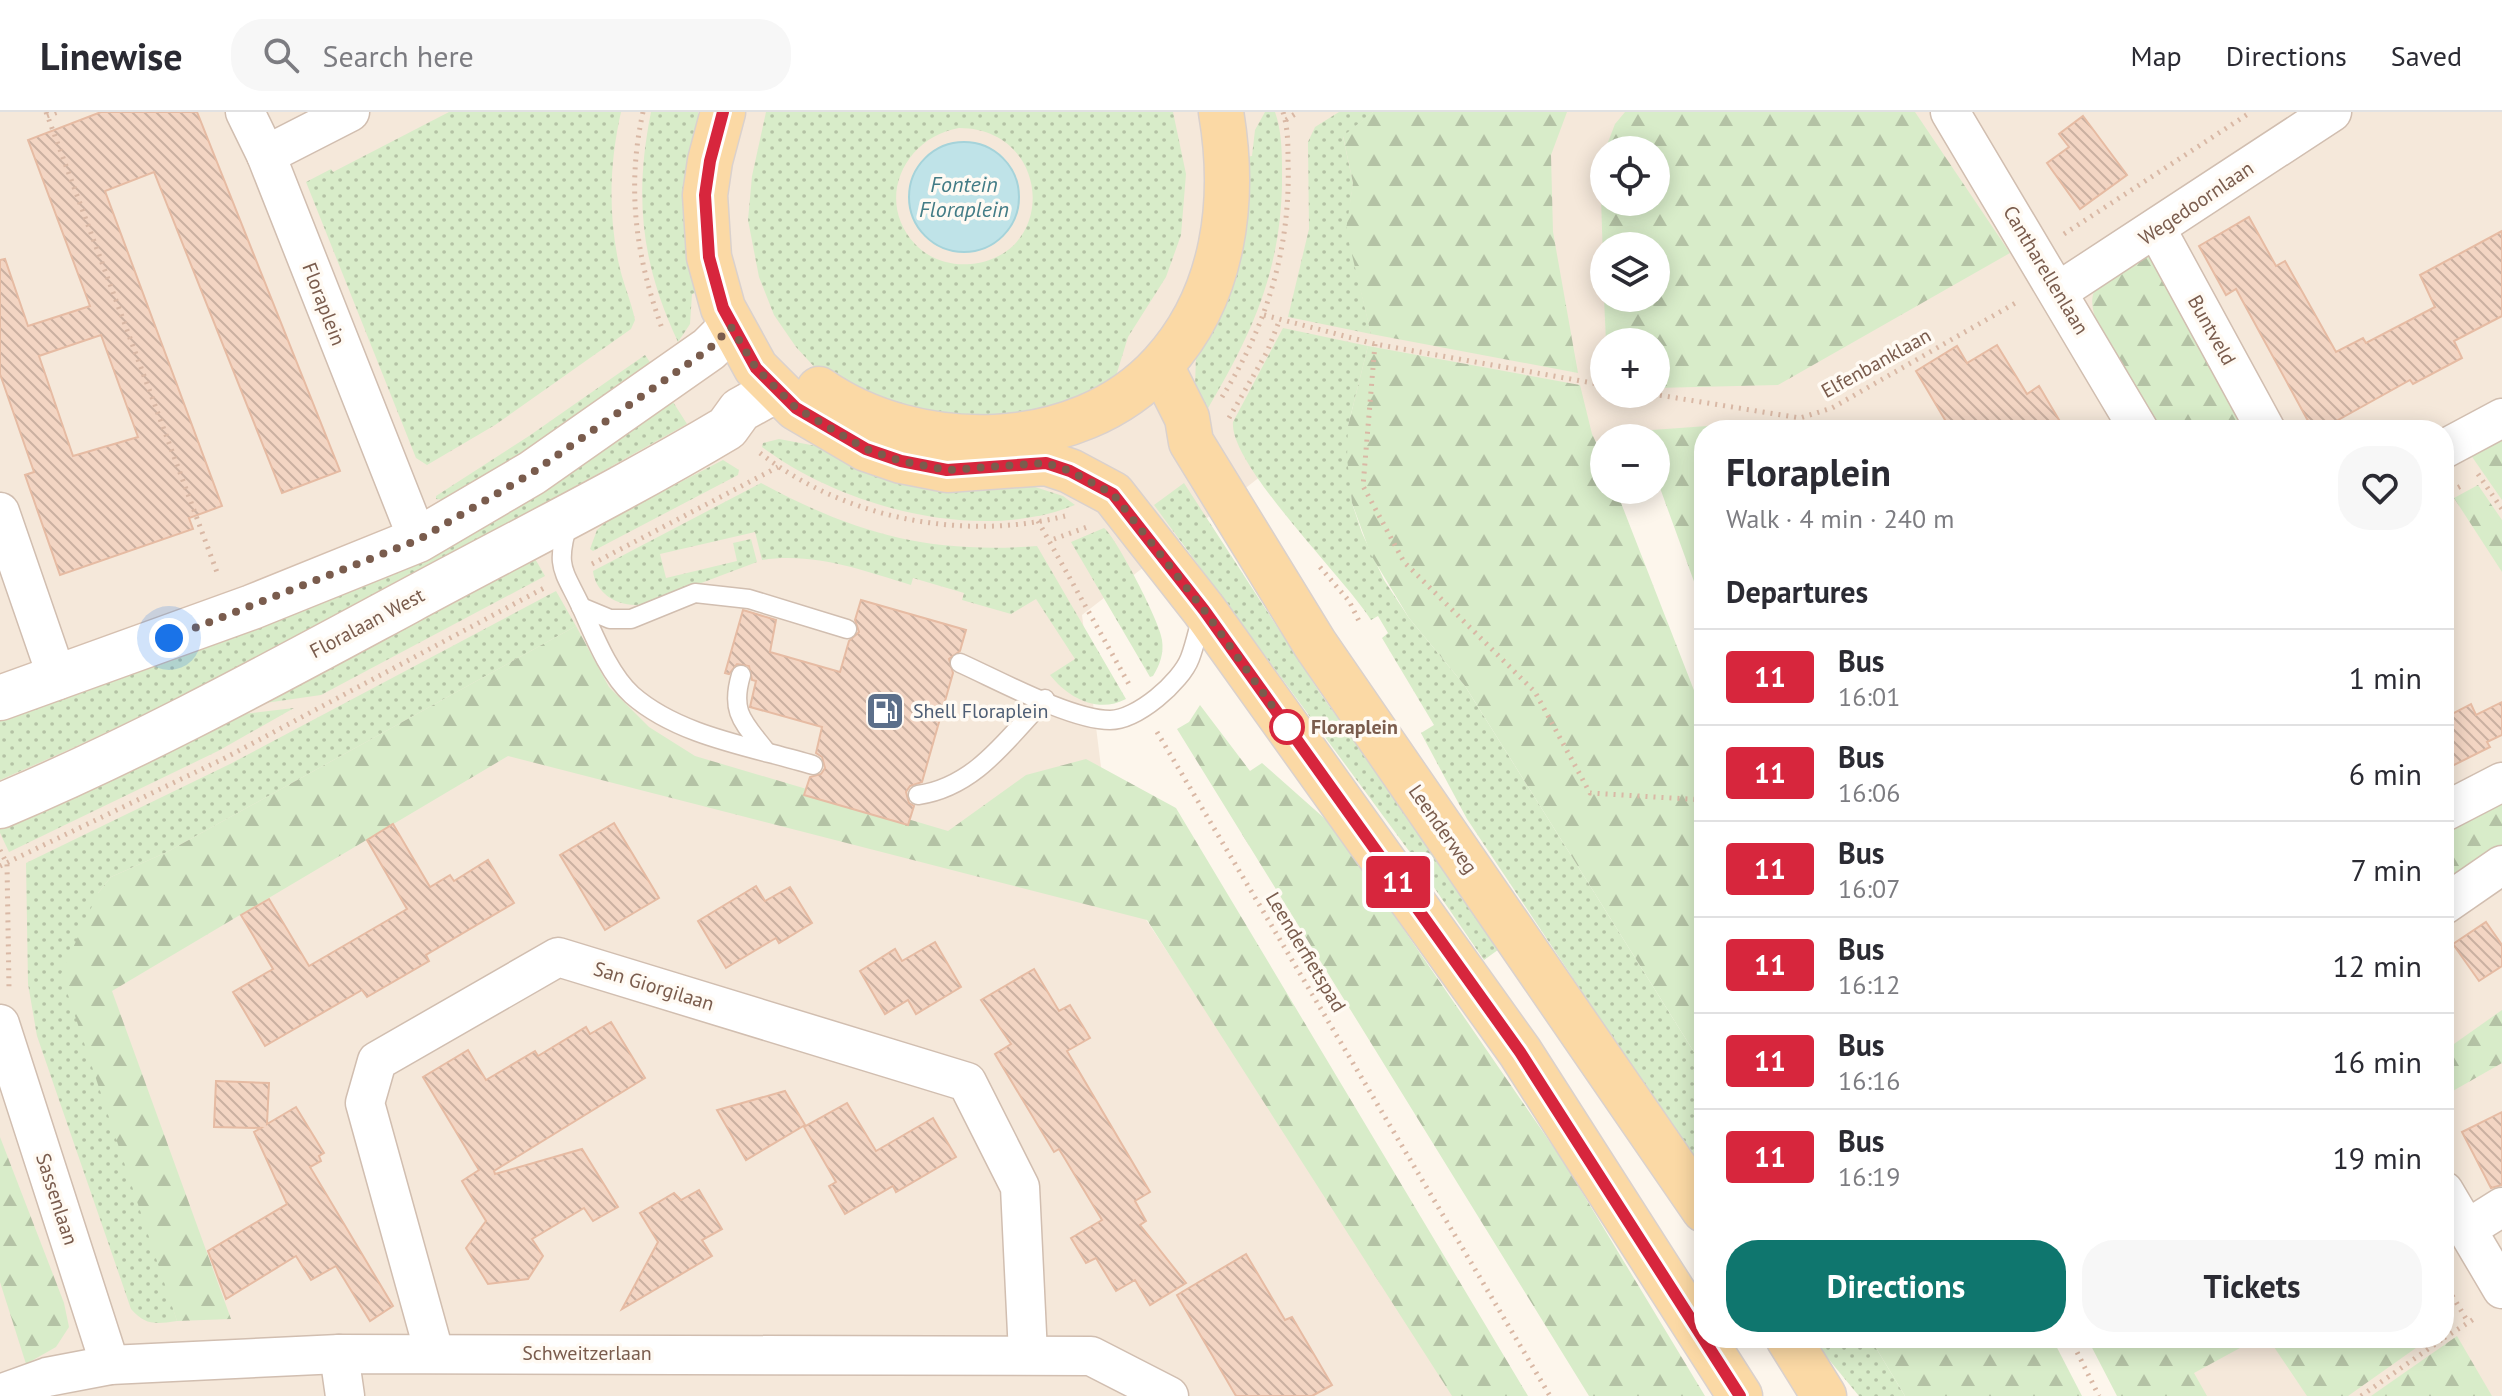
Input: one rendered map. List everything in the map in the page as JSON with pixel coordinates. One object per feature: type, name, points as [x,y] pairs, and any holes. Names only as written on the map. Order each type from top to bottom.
[{"type":"main road","points":[[723,112],[710,161],[706,225],[716,284],[731,327],[756,368],[792,391],[855,444],[901,461],[947,470],[1046,463],[1070,471],[1204,610],[1520,1052],[1694,1324]]},
{"type":"main road","points":[[746,112],[732,212],[739,273],[792,391],[918,432],[959,438],[1007,437],[1070,421],[1107,405],[1150,374],[1183,337],[1201,303],[1221,248],[1229,192],[1221,112]]},
{"type":"main road","points":[[1150,374],[1137,362],[1143,346],[1185,278],[1197,239],[1203,166],[1192,112]]},
{"type":"main road","points":[[0,698],[51,660],[335,576],[418,540],[532,473],[709,349],[731,327]]},
{"type":"main road","name":"Leenderweg","points":[[1150,374],[1187,418],[1211,424],[1315,644],[1694,1195]]},
{"type":"main road","name":"Floralaan West","points":[[0,806],[83,771],[211,707],[571,514],[739,437],[740,410],[792,391]]},
{"type":"main road","points":[[1070,421],[1104,456],[1112,473],[1107,509]]},
{"type":"main road","points":[[1709,1348],[1740,1396]]},
{"type":"main road","points":[[1794,1348],[1824,1396]]},
{"type":"street","name":"Floraplein","points":[[245,112],[266,155],[418,540]]},
{"type":"street","points":[[266,155],[350,112]]},
{"type":"street","name":"Cantharellenlaan","points":[[1950,112],[2133,420]]},
{"type":"street","name":"Wegedoornlaan","points":[[2059,291],[2157,230],[2332,112]]},
{"type":"street","name":"Buntveld","points":[[2157,230],[2261,420]]},
{"type":"street","points":[[2454,444],[2502,418]]},
{"type":"street","points":[[0,512],[51,660]]},
{"type":"street","points":[[2454,807],[2502,782]]},
{"type":"street","points":[[2454,898],[2502,865]]},
{"type":"street","name":"San Giorgilaan","points":[[434,1352],[365,1103],[377,1061],[558,957],[967,1082],[1020,1187],[1028,1354]]},
{"type":"street","name":"Sassenlaan","points":[[2,1028],[110,1365]]},
{"type":"street","points":[[2467,1229],[2502,1207]]},
{"type":"street","points":[[2454,1208],[2467,1229],[2491,1303]]},
{"type":"street","name":"Schweitzerlaan","points":[[0,1394],[47,1377],[110,1365],[434,1352],[1091,1356],[1169,1396]]},
{"type":"street","points":[[339,1354],[345,1396]]},
{"type":"lane","points":[[571,514],[561,565],[595,641],[631,694],[686,727],[813,765]]},
{"type":"lane","points":[[581,607],[610,619],[631,619],[695,593],[758,605],[847,629]]},
{"type":"lane","points":[[960,663],[1077,713],[1110,720],[1143,708],[1167,688],[1190,661],[1204,610]]},
{"type":"lane","points":[[741,675],[734,696],[736,708],[765,750]]},
{"type":"lane","points":[[918,795],[944,791],[977,771],[1045,699]]},
{"type":"path","points":[[58,112],[46,114],[220,580]]},
{"type":"path","points":[[643,112],[636,149],[635,231],[663,330]]},
{"type":"path","points":[[1211,424],[1264,315],[1283,248],[1289,194],[1286,120],[1283,112]]},
{"type":"path","points":[[1286,120],[1298,112]]},
{"type":"path","points":[[2035,252],[2251,112]]},
{"type":"path","name":"Elfenbanklaan","points":[[1670,397],[1800,418],[1832,408],[2018,301],[2059,291]]},
{"type":"path","points":[[1264,315],[1375,344],[1590,382]]},
{"type":"path","points":[[1211,424],[1267,352],[1280,319]]},
{"type":"path","points":[[1375,344],[1363,486],[1404,562],[1535,692],[1590,793],[1694,799]]},
{"type":"path","points":[[591,564],[778,467],[739,437]]},
{"type":"path","name":"Leenderfietspad","points":[[778,467],[826,493],[880,513],[947,525],[1038,521],[1143,708],[1550,1396]]},
{"type":"path","points":[[1054,539],[1107,509]]},
{"type":"path","points":[[0,866],[225,758],[551,585]]},
{"type":"path","points":[[0,850],[7,864],[9,989],[2,1028]]},
{"type":"path","points":[[2454,1299],[2468,1322]]},
{"type":"path","points":[[2454,1331],[2491,1303]]},
{"type":"path","points":[[2075,1348],[2099,1396]]},
{"type":"path","points":[[2361,1396],[2430,1348]]},
{"type":"shaded area","points":[[0,112],[2502,112],[2502,1396],[2183,1396],[2155,1348],[2454,1348],[2454,420],[1694,420],[1694,432],[1670,436],[1670,424],[1590,424],[1590,440],[1354,404],[1082,615],[1114,871],[1409,1318],[1453,1396],[0,1396]]},
{"type":"green space","points":[[449,112],[621,112],[614,149],[613,223],[620,268],[635,320],[631,329],[495,425],[427,465],[416,458],[306,182],[331,169],[333,172]]},
{"type":"green space","points":[[651,112],[698,112],[700,292],[692,294],[690,324],[678,342],[656,285],[644,229],[643,173]]},
{"type":"green space","points":[[766,112],[1173,112],[1186,174],[1181,235],[1166,277],[1128,337],[1116,376],[1079,405],[950,426],[819,372],[796,347],[774,315],[759,277],[748,220],[752,176]],"holes":[[[959,128],[990,133],[1012,148],[1026,169],[1032,193],[1030,217],[1019,239],[1000,256],[971,264],[948,263],[921,249],[903,227],[897,209],[901,173],[911,157],[940,134]]]},
{"type":"green space","points":[[1265,112],[1275,112],[1282,148],[1276,247],[1250,329],[1207,410],[1195,387],[1196,355],[1245,157],[1252,156],[1255,130]]},
{"type":"green space","points":[[1339,112],[1373,112],[1343,137],[1353,183],[1347,230],[1371,334],[1288,317],[1309,229],[1308,142],[1315,127]]},
{"type":"green space","points":[[1373,112],[1567,112],[1551,155],[1553,232],[1578,373],[1371,334],[1346,230],[1353,183],[1343,136]]},
{"type":"green space","points":[[1625,112],[1915,112],[2010,253],[1778,385],[1670,388],[1670,328],[1605,328],[1605,312],[1670,312],[1670,232],[1602,232],[1602,216],[1670,216],[1670,136],[1610,136]]},
{"type":"green space","points":[[2148,252],[2249,420],[2153,420],[2116,362],[2096,322],[2092,305],[2094,292],[2110,274]]},
{"type":"green space","points":[[1283,328],[1368,346],[1348,426],[1352,503],[1362,533],[1384,580],[1409,618],[1465,686],[1694,1052],[1694,1160],[1467,819],[1421,733],[1434,725],[1382,638],[1388,633],[1378,616],[1371,620],[1268,492],[1237,441],[1233,422]]},
{"type":"green space","points":[[1368,346],[1580,385],[1590,426],[1590,504],[1621,504],[1694,690],[1694,1052],[1465,686],[1409,618],[1371,555],[1352,503],[1347,458],[1348,426]]},
{"type":"green space","points":[[645,355],[654,368],[455,501],[436,499],[436,496]]},
{"type":"green space","points":[[668,394],[687,424],[262,656],[0,780],[0,718]]},
{"type":"green space","points":[[1694,427],[1694,582],[1666,504],[1670,504],[1670,429]]},
{"type":"green space","points":[[2502,433],[2502,500],[2468,451]]},
{"type":"green space","points":[[779,439],[1035,487],[1063,496],[1075,505],[1037,516],[997,521],[955,520],[912,513],[831,487],[762,447],[763,443]]},
{"type":"green space","points":[[723,460],[739,470],[738,475],[593,551],[590,549],[597,530],[609,519]]},
{"type":"green space","points":[[761,483],[829,515],[894,537],[962,547],[1037,546],[1126,699],[1105,705],[1094,704],[1075,697],[1057,683],[1050,675],[1075,659],[1036,599],[1011,614],[962,600],[964,593],[913,578],[911,585],[819,560],[762,560],[755,532],[660,554],[666,578],[737,561],[733,543],[751,539],[757,562],[648,603],[621,603],[599,588],[593,571]]},
{"type":"green space","points":[[1184,483],[1322,696],[1502,947],[1484,960],[1409,851],[1154,505]]},
{"type":"green space","points":[[2478,485],[2502,520],[2502,572],[2454,498]]},
{"type":"green space","points":[[1104,528],[1127,563],[1160,631],[1162,654],[1150,677],[1071,542]]},
{"type":"green space","points":[[534,557],[545,576],[321,695],[265,703]]},
{"type":"green space","points":[[556,591],[576,626],[167,852],[111,877],[98,893],[140,1200],[177,1321],[147,1321],[131,1309],[37,1036],[28,984],[26,863],[230,764]]},
{"type":"green space","points":[[576,626],[609,687],[649,727],[695,756],[948,831],[1026,775],[1086,759],[1176,808],[1528,1396],[1452,1396],[1147,920],[508,756],[112,991],[231,1319],[177,1321],[61,974],[98,893],[111,877],[167,852]]},
{"type":"green space","points":[[1200,705],[1250,771],[1262,763],[1332,825],[1565,1164],[1705,1396],[1589,1396],[1177,729],[1189,722]]},
{"type":"green space","points":[[294,708],[218,751],[9,852],[0,833],[0,821],[226,716]]},
{"type":"green space","points":[[2502,793],[2502,853],[2454,886],[2454,817]]},
{"type":"green space","points":[[2502,1010],[2502,1063],[2454,1090],[2454,1044]]},
{"type":"green space","points":[[0,1137],[64,1303],[69,1327],[56,1347],[26,1364],[0,1282]]},
{"type":"green space","points":[[2457,1336],[2492,1396],[2371,1396],[2440,1348],[2454,1348],[2454,1338]]},
{"type":"green space","points":[[1819,1348],[1876,1348],[1905,1396],[1859,1396]]},
{"type":"green space","points":[[1876,1348],[2057,1348],[2082,1396],[1905,1396]]},
{"type":"green space","points":[[2092,1348],[2240,1348],[2194,1373],[2207,1396],[2117,1396]]},
{"type":"green space","points":[[2275,1348],[2416,1348],[2348,1396],[2307,1396]]},
{"type":"water","name":"Fontein Floraplein","points":[[964,142],[985,147],[1003,158],[1014,176],[1019,197],[1014,218],[1003,236],[985,247],[964,252],[943,247],[925,236],[914,218],[909,197],[914,176],[925,158],[943,147]]},
{"type":"building","points":[[101,112],[197,112],[340,471],[282,493],[154,172],[105,191],[222,506],[189,518],[193,529],[60,575],[25,475],[34,472],[0,374],[0,260],[5,259],[28,326],[90,306],[28,140]],"holes":[[[101,335],[138,437],[73,456],[39,356]]]},
{"type":"building","points":[[2083,116],[2127,175],[2080,209],[2047,163],[2069,147],[2059,134]]},
{"type":"building","points":[[2249,217],[2276,266],[2285,261],[2336,352],[2363,338],[2366,343],[2435,307],[2420,275],[2502,231],[2502,316],[2454,341],[2462,358],[2413,384],[2410,380],[2338,420],[2308,420],[2236,289],[2226,295],[2199,246]]},
{"type":"building","points":[[1997,345],[2027,394],[2039,386],[2059,420],[1945,420],[1916,371],[1957,346],[1967,363]]},
{"type":"building","points":[[861,600],[966,630],[960,651],[949,659],[953,673],[922,782],[910,786],[906,792],[909,803],[914,806],[908,825],[804,795],[810,777],[821,774],[825,768],[822,757],[816,753],[822,727],[750,707],[756,681],[752,680],[749,666],[737,664],[729,674],[725,673],[743,610],[776,620],[770,652],[840,672],[849,641],[859,632],[855,620]]},
{"type":"building","points":[[2502,702],[2502,735],[2487,742],[2490,747],[2454,765],[2454,713],[2471,704],[2476,715]]},
{"type":"building","points":[[614,823],[659,898],[605,930],[560,855]]},
{"type":"building","points":[[393,824],[430,887],[450,875],[454,881],[488,860],[514,903],[426,955],[429,961],[367,997],[362,990],[265,1046],[233,992],[273,969],[241,915],[269,899],[309,966],[407,909],[367,840]]},
{"type":"building","points":[[756,886],[765,901],[790,887],[812,923],[779,943],[776,938],[726,968],[698,921]]},
{"type":"building","points":[[2486,922],[2502,945],[2502,966],[2479,981],[2454,943]]},
{"type":"building","points":[[935,942],[961,987],[916,1014],[908,1000],[885,1014],[860,971],[895,949],[902,961]]},
{"type":"building","points":[[1034,969],[1059,1011],[1070,1005],[1090,1038],[1067,1051],[1150,1192],[1135,1201],[1146,1221],[1140,1225],[1186,1283],[1150,1305],[1135,1280],[1116,1291],[1096,1258],[1086,1263],[1071,1238],[1102,1220],[1059,1149],[1054,1152],[995,1054],[1011,1044],[981,1000]]},
{"type":"building","points":[[611,1022],[645,1078],[494,1171],[495,1174],[582,1149],[618,1207],[593,1221],[584,1208],[532,1239],[543,1256],[528,1279],[488,1284],[466,1248],[486,1221],[462,1181],[479,1170],[423,1077],[468,1050],[486,1080],[535,1051],[538,1056],[586,1027],[590,1034]]},
{"type":"building","points":[[216,1081],[269,1083],[267,1124],[296,1107],[324,1153],[319,1156],[321,1161],[310,1167],[393,1306],[370,1321],[336,1266],[311,1280],[296,1256],[226,1299],[208,1251],[287,1204],[254,1132],[261,1128],[214,1127]]},
{"type":"building","points":[[785,1091],[805,1125],[746,1160],[717,1110]]},
{"type":"building","points":[[847,1103],[876,1151],[933,1118],[956,1157],[896,1192],[893,1186],[845,1214],[829,1186],[836,1182],[804,1127]]},
{"type":"building","points":[[2502,1112],[2502,1185],[2491,1188],[2462,1132]]},
{"type":"building","points":[[699,1190],[722,1229],[702,1240],[712,1256],[622,1309],[658,1242],[640,1213],[674,1193],[681,1200]]},
{"type":"building","points":[[1246,1254],[1285,1320],[1292,1317],[1332,1385],[1312,1396],[1236,1396],[1177,1295]]},
{"type":"bus line","name":"11","points":[[723,112],[705,195],[709,257],[723,308],[756,368],[796,408],[866,449],[901,461],[947,470],[996,469],[1046,463],[1083,477],[1096,488],[1113,494],[1204,610],[1520,1052],[1694,1324]]},
{"type":"bus line","name":"11","points":[[1709,1348],[1740,1396]]},
{"type":"place","name":"Shell Floraplein","points":[[885,711]]},
{"type":"place","name":"Floraplein","points":[[1287,727]]},
{"type":"route","points":[[169,638],[335,576],[418,540],[532,473],[709,349],[731,327],[756,368],[776,390],[796,408],[866,449],[901,461],[947,470],[996,469],[1046,463],[1083,477],[1096,488],[1113,494],[1204,610],[1291,732],[1287,727]]}]
